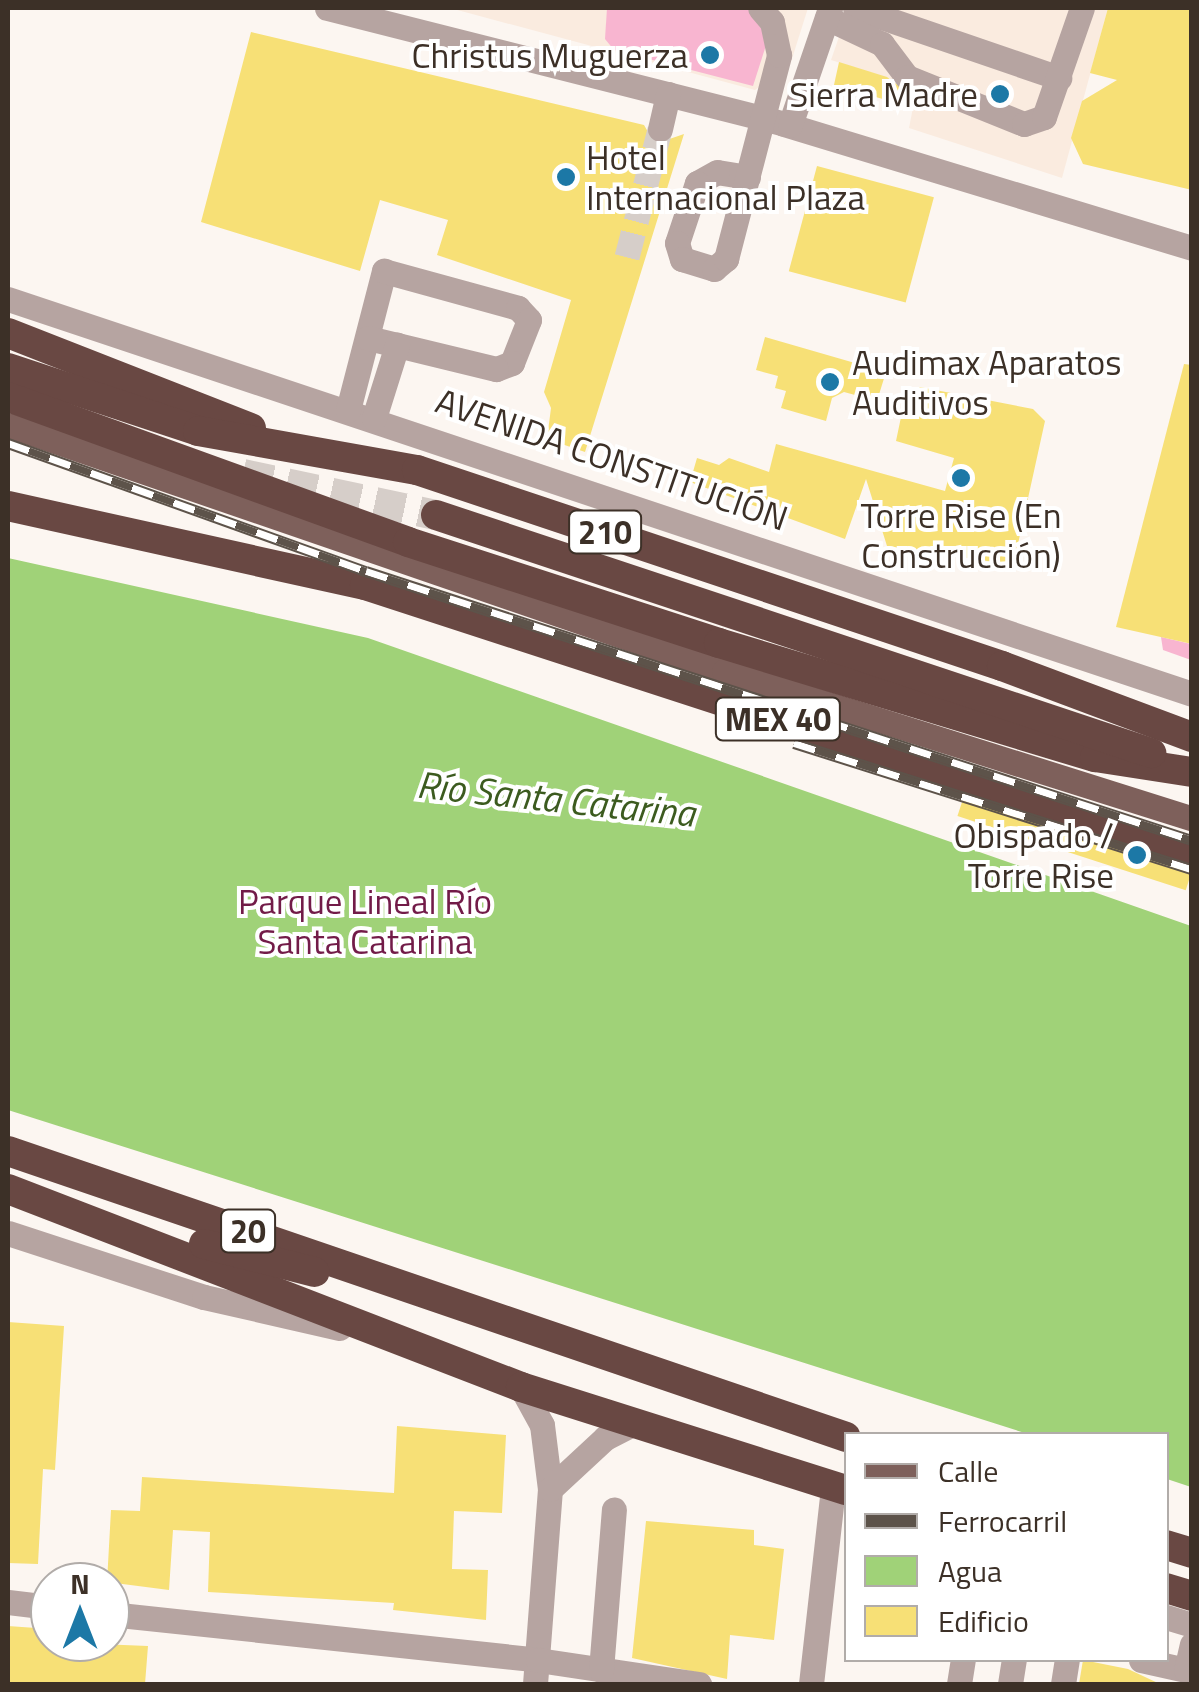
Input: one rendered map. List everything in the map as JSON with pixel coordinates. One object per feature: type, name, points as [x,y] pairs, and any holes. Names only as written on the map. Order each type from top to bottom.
[{"type":"highway","points":[[8,333],[286,443]]},
{"type":"highway","name":"210","points":[[8,368],[198,431],[286,443],[417,470],[1002,666],[1192,737]]},
{"type":"highway","points":[[8,396],[408,542],[719,643],[1095,757],[1192,769]]},
{"type":"highway","name":"MEX 40","points":[[8,506],[365,585],[1192,854]]},
{"type":"highway","name":"MEX 40","points":[[436,515],[1192,769]]},
{"type":"highway","name":"20","points":[[8,1151],[488,1313]]},
{"type":"highway","points":[[8,1188],[397,1296],[488,1313],[844,1437]]},
{"type":"highway","points":[[69,1208],[521,1386],[840,1489]]},
{"type":"main road","points":[[8,425],[724,671],[1192,818]]},
{"type":"street","points":[[327,8],[406,17],[777,122],[1192,248]]},
{"type":"street","points":[[760,8],[772,22],[780,55],[777,122]]},
{"type":"street","points":[[855,8],[887,24],[907,78],[1024,124],[1044,116],[1082,8]]},
{"type":"street","points":[[748,177],[829,13],[887,24],[1059,78]]},
{"type":"street","points":[[660,129],[668,94]]},
{"type":"street","points":[[348,410],[384,272],[518,308],[529,320],[512,363],[496,369],[368,338]]},
{"type":"street","name":"AVENIDA CONSTITUCIÓN","points":[[8,299],[1192,694]]},
{"type":"street","points":[[374,418],[396,346]]},
{"type":"street","name":"20","points":[[8,1233],[204,1297],[426,1348]]},
{"type":"street","points":[[521,1386],[542,1424],[550,1488],[537,1672]]},
{"type":"street","points":[[550,1488],[605,1438],[631,1424]]},
{"type":"street","points":[[810,1684],[840,1489]]},
{"type":"street","points":[[601,1670],[614,1510]]},
{"type":"street","points":[[130,1617],[537,1672],[601,1670],[699,1684]]},
{"type":"street","points":[[1161,1662],[1190,1665]]},
{"type":"shaded area","name":"Christus Muguerza","points":[[450,8],[808,8],[790,65],[755,90]]},
{"type":"shaded area","points":[[607,8],[748,8],[768,39],[753,86],[614,50],[605,39]]},
{"type":"shaded area","name":"Sierra Madre","points":[[849,8],[1108,8],[1062,178],[909,128],[917,87],[831,60]]},
{"type":"shaded area","points":[[1161,637],[1191,644],[1191,660],[1163,650]]},
{"type":"water","name":"Río Santa Catarina","points":[[8,558],[368,638],[1191,926],[1191,1487],[1169,1480],[1169,1432],[1022,1432],[8,1110]]},
{"type":"building","points":[[1108,8],[1192,8],[1192,190],[1083,164],[1071,138],[1082,101],[1117,80],[1090,73]]},
{"type":"building","points":[[251,32],[644,125],[655,144],[684,134],[585,452],[547,439],[551,408],[544,392],[571,300],[437,255],[448,220],[380,200],[360,271],[201,222]]},
{"type":"building","points":[[839,62],[887,77],[915,98],[914,108],[834,85]]},
{"type":"building","points":[[817,166],[934,197],[906,303],[789,271]]},
{"type":"building","name":"Audimax Aparatos Auditivos","points":[[765,337],[886,372],[877,401],[844,392],[832,398],[826,421],[781,408],[786,391],[775,388],[778,376],[756,370]]},
{"type":"building","points":[[1184,364],[1192,365],[1192,644],[1116,627]]},
{"type":"building","name":"Torre Rise (En Construcción)","points":[[920,387],[1033,409],[1045,421],[1016,553],[1007,564],[887,546],[866,479],[845,539],[690,482],[697,458],[719,465],[729,458],[769,472],[776,444],[945,491],[954,458],[896,441],[905,398]]},
{"type":"building","points":[[963,799],[1191,873],[1186,890],[957,816]]},
{"type":"building","points":[[8,1322],[64,1326],[55,1470],[43,1469],[38,1562],[8,1563]]},
{"type":"building","points":[[397,1426],[506,1435],[502,1513],[454,1511],[452,1569],[488,1570],[486,1620],[393,1610],[394,1603],[208,1592],[210,1532],[173,1530],[169,1590],[130,1585],[130,1562],[108,1562],[111,1510],[140,1511],[142,1477],[394,1493]]},
{"type":"building","points":[[646,1521],[754,1530],[754,1545],[784,1549],[774,1640],[730,1635],[727,1679],[632,1658]]},
{"type":"building","points":[[8,1626],[30,1628],[30,1662],[130,1662],[130,1645],[148,1646],[145,1684],[8,1684]]},
{"type":"building","points":[[1083,1662],[1093,1662],[1128,1669],[1160,1684],[1079,1684]]},
{"type":"tunnel","points":[[627,257],[660,129]]},
{"type":"tunnel","points":[[243,474],[436,515]]},
{"type":"railway","points":[[8,443],[366,571],[1192,840]]},
{"type":"railway","points":[[794,743],[1192,869]]},
{"type":"place","name":"Christus Muguerza","points":[[710,55]]},
{"type":"place","name":"Sierra Madre","points":[[1000,94]]},
{"type":"place","name":"Hotel Internacional Plaza","points":[[566,177]]},
{"type":"place","name":"Audimax Aparatos Auditivos","points":[[830,382]]},
{"type":"place","name":"Torre Rise (En Construcción)","points":[[961,478]]},
{"type":"place","name":"Obispado / Torre Rise","points":[[1137,855]]},
{"type":"park label","name":"Parque Lineal Río Santa Catarina","points":[[365,921]]}]
